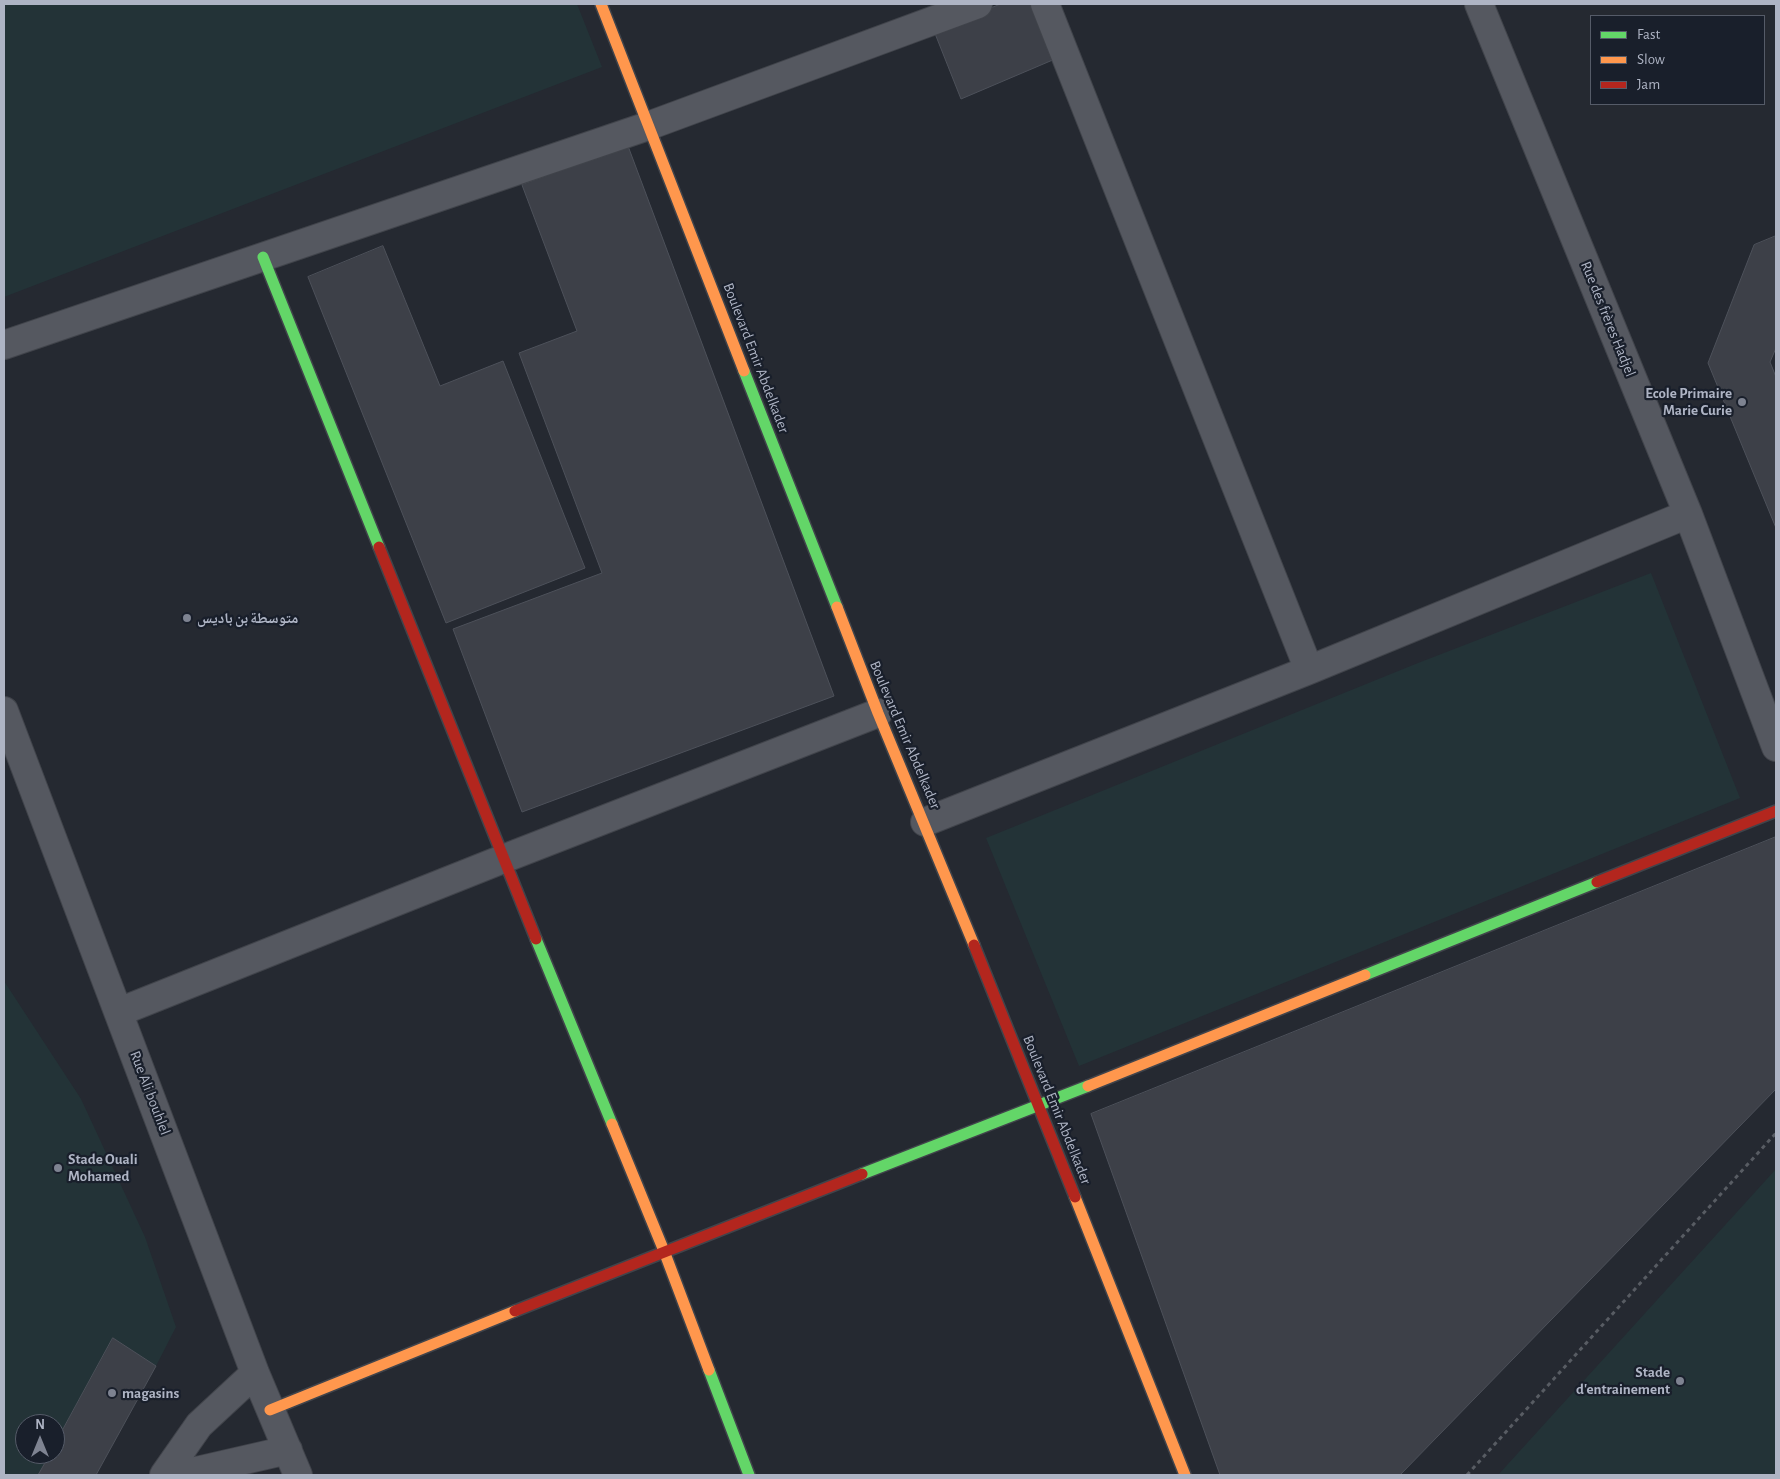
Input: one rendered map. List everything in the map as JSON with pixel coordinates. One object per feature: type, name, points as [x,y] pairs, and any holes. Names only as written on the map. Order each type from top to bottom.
[{"type":"street","name":"Boulevard Emir Abdelkader","points":[[601,4],[878,712],[925,822],[1040,1105],[1185,1475]]},
{"type":"street","points":[[4,345],[648,126],[978,4]]},
{"type":"street","points":[[1045,4],[1309,670]]},
{"type":"street","name":"Rue des frères Hadjel","points":[[1479,4],[1688,514],[1767,696],[1776,747]]},
{"type":"street","points":[[263,257],[503,859],[664,1251],[749,1475]]},
{"type":"street","points":[[925,822],[1309,670],[1688,514]]},
{"type":"street","name":"Rue Ali bouhlel","points":[[4,711],[255,1372],[298,1475]]},
{"type":"street","points":[[119,1012],[878,712]]},
{"type":"street","points":[[270,1410],[664,1251],[1040,1105],[1776,811]]},
{"type":"street","points":[[164,1475],[199,1425],[255,1372]]},
{"type":"street","points":[[178,1475],[288,1450]]},
{"type":"path","points":[[1467,1475],[1776,1133]]},
{"type":"shaded area","points":[[4,4],[577,4],[602,67],[4,297]]},
{"type":"shaded area","points":[[1651,573],[1740,798],[1079,1066],[986,838],[1418,663]]},
{"type":"shaded area","name":"Stade Ouali Mohamed","points":[[4,981],[81,1099],[145,1237],[176,1327],[156,1366],[113,1338],[65,1426],[65,1414],[15,1414],[15,1464],[44,1464],[38,1475],[4,1475]]},
{"type":"shaded area","name":"Stade d'entrainement","points":[[1776,1169],[1776,1475],[1498,1475]]},
{"type":"building","points":[[1001,4],[1035,4],[1055,59],[961,99],[934,31]]},
{"type":"building","points":[[628,146],[834,696],[522,812],[453,629],[602,573],[519,353],[577,331],[522,185]]},
{"type":"building","points":[[1776,236],[1776,348],[1770,362],[1776,377],[1776,528],[1708,363],[1754,245]]},
{"type":"building","points":[[383,246],[440,386],[503,361],[585,568],[446,623],[308,277]]},
{"type":"building","points":[[1776,837],[1776,1089],[1400,1475],[1220,1475],[1091,1114]]},
{"type":"building","name":"magasins","points":[[113,1338],[156,1366],[96,1475],[38,1475],[44,1464],[65,1464],[65,1426]]},
{"type":"traffic: fast","points":[[263,257],[379,547]]},
{"type":"traffic: fast","points":[[744,371],[837,607]]},
{"type":"traffic: fast","points":[[1365,975],[1597,882]]},
{"type":"traffic: fast","points":[[536,939],[612,1124]]},
{"type":"traffic: fast","points":[[862,1174],[1088,1086]]},
{"type":"traffic: fast","points":[[709,1370],[749,1475]]},
{"type":"traffic: slow","points":[[601,4],[744,371]]},
{"type":"traffic: slow","points":[[837,607],[878,713],[974,945]]},
{"type":"traffic: slow","points":[[1088,1086],[1365,975]]},
{"type":"traffic: slow","points":[[612,1124],[664,1251],[709,1370]]},
{"type":"traffic: slow","points":[[1075,1197],[1185,1475]]},
{"type":"traffic: slow","points":[[270,1410],[515,1311]]},
{"type":"traffic: jam","points":[[379,547],[536,939]]},
{"type":"traffic: jam","points":[[1597,882],[1776,811]]},
{"type":"traffic: jam","points":[[974,945],[1075,1197]]},
{"type":"traffic: jam","points":[[515,1311],[862,1174]]},
{"type":"place","name":"Ecole Primaire Marie Curie","points":[[1742,402]]},
{"type":"place","name":"متوسطة بن باديس","points":[[187,618]]},
{"type":"place","name":"Stade Ouali Mohamed","points":[[58,1168]]},
{"type":"place","name":"Stade d'entrainement","points":[[1680,1381]]},
{"type":"place","name":"magasins","points":[[112,1393]]}]
